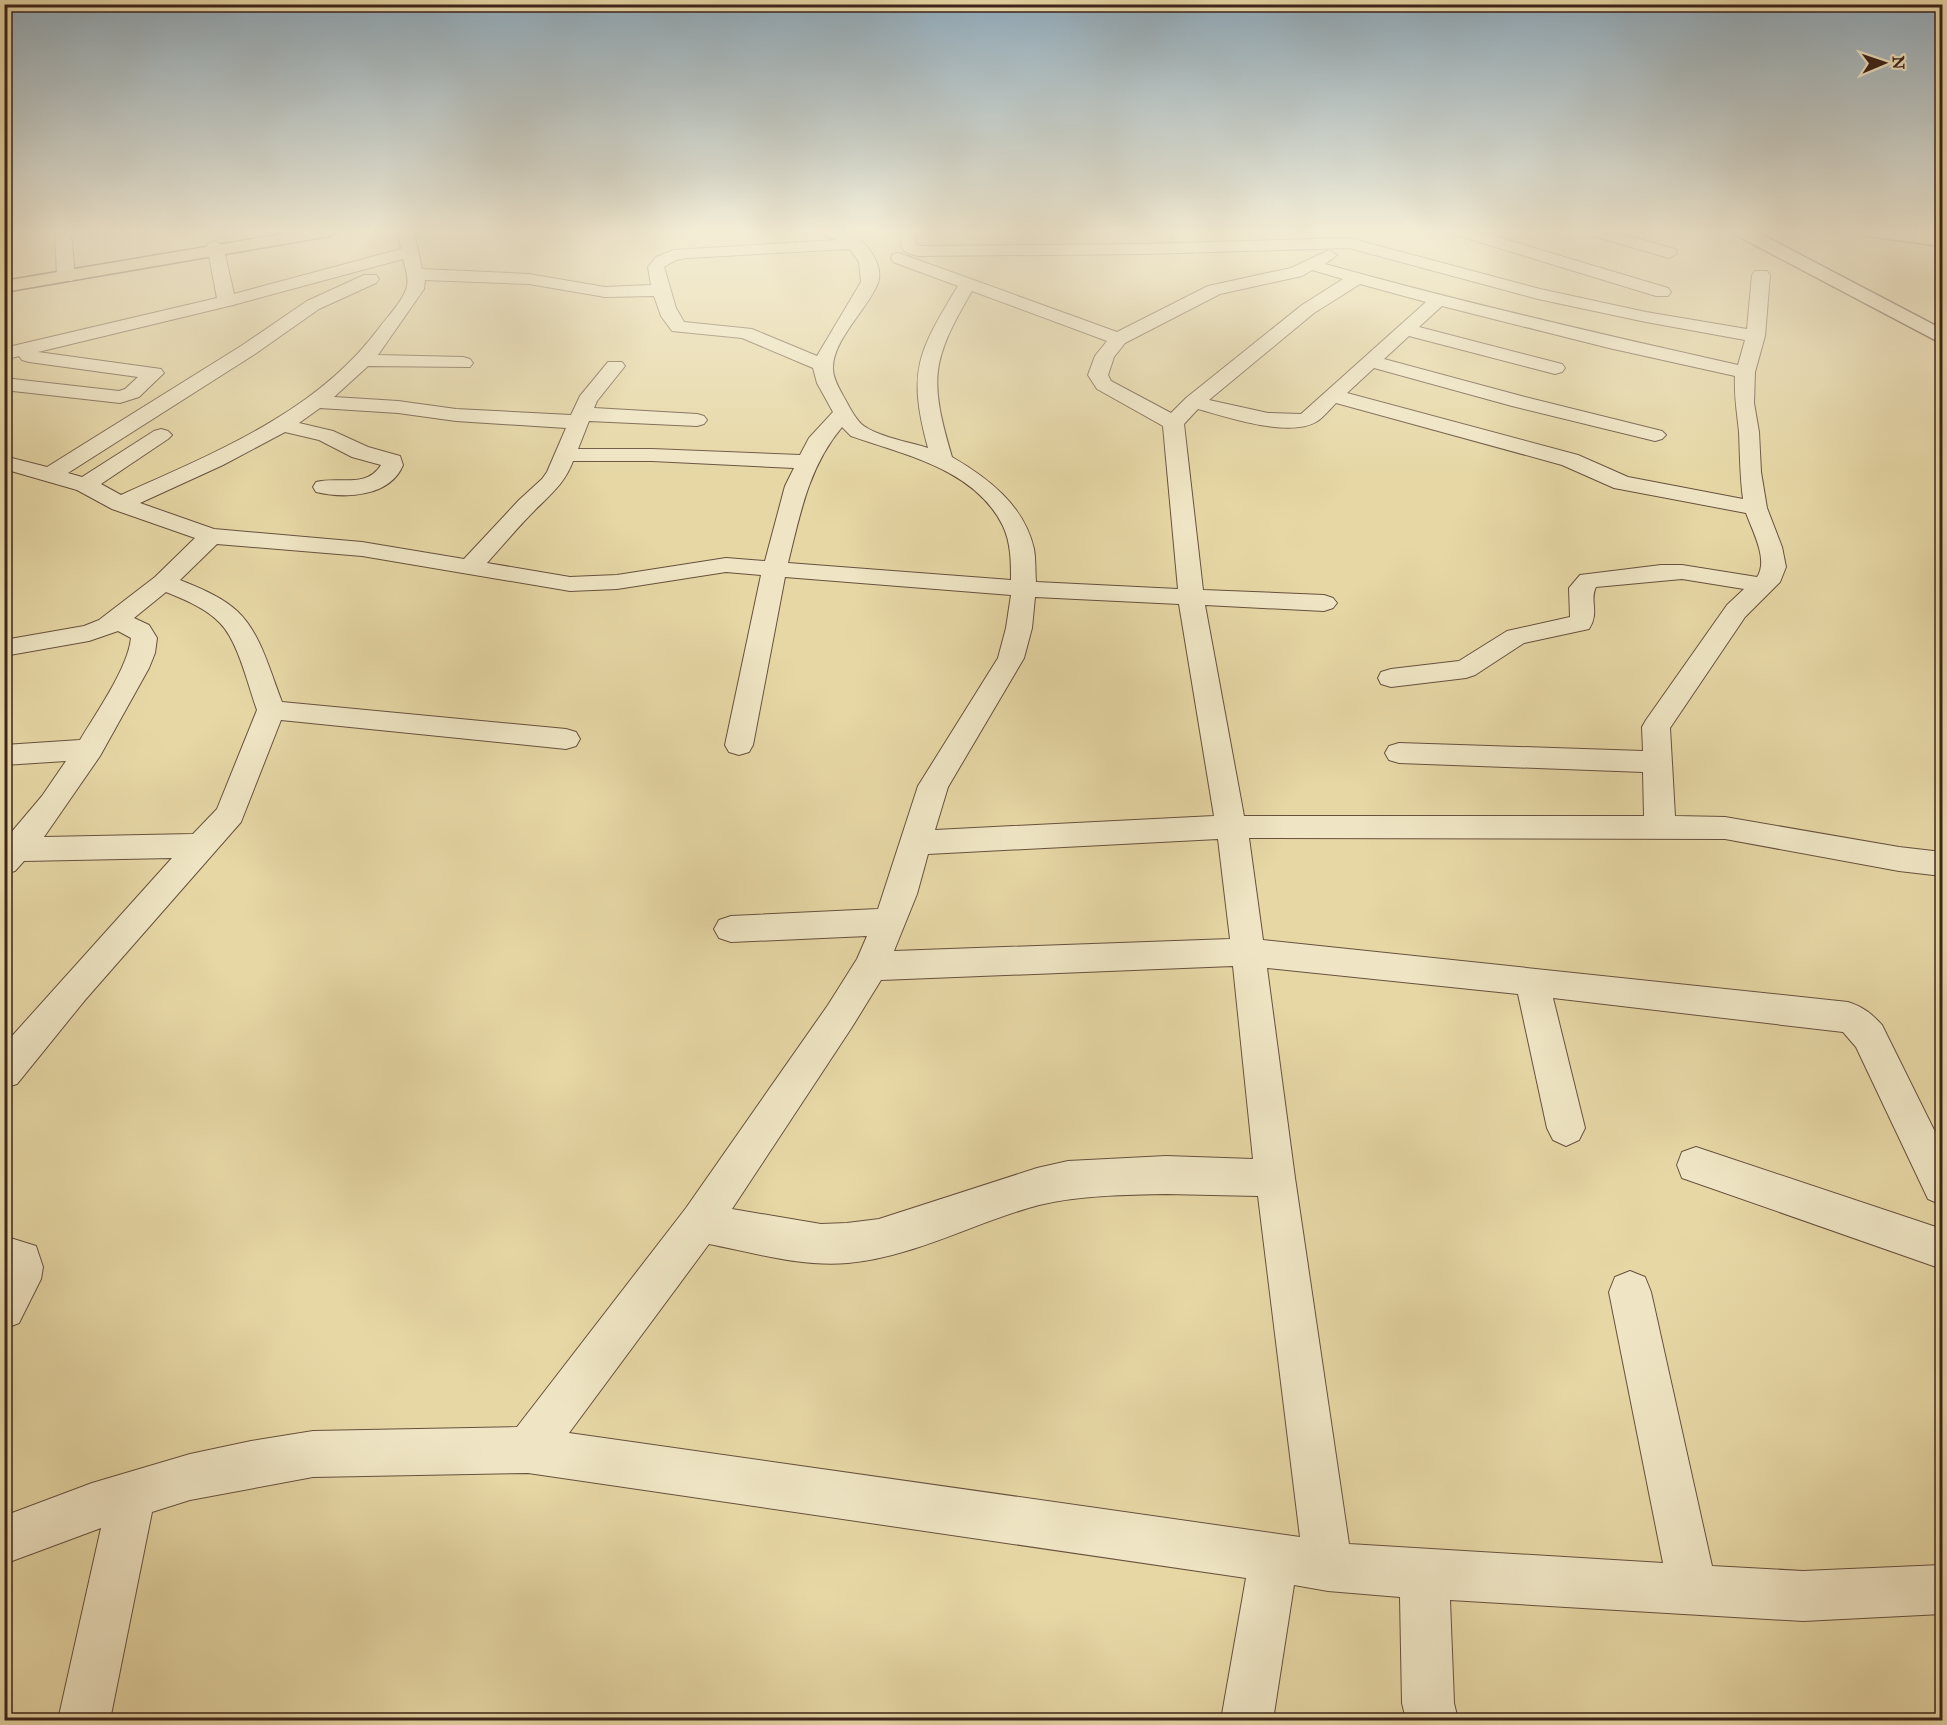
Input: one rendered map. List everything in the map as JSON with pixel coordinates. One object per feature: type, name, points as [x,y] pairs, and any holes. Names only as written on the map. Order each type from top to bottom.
[{"type":"main road","points":[[1895,312],[1942,336]]},
{"type":"main road","points":[[1914,312],[1942,326]]},
{"type":"street","points":[[7,353],[182,312]]},
{"type":"street","points":[[233,312],[239,315]]},
{"type":"street","points":[[50,475],[306,312]]},
{"type":"street","points":[[120,504],[245,445],[282,425],[317,402],[363,360],[399,312]]},
{"type":"street","points":[[669,312],[673,322],[679,327],[746,333],[823,365]]},
{"type":"street","points":[[528,1450],[700,1222],[840,1016],[871,966],[902,894],[933,786],[1011,658],[1019,628],[1024,589],[1022,550],[1015,527],[1002,506],[973,478],[942,460],[866,436],[850,424],[824,375],[823,365],[853,312]]},
{"type":"street","points":[[942,460],[931,418],[926,382],[930,355],[952,312]]},
{"type":"street","points":[[1044,312],[1118,339]]},
{"type":"street","points":[[1172,312],[1118,339],[1105,356],[1098,375],[1104,386],[1184,412],[1294,422],[1308,418],[1427,312]]},
{"type":"street","points":[[1184,412],[1305,312]]},
{"type":"street","points":[[1486,312],[1745,372]]},
{"type":"street","points":[[1622,312],[1756,336]]},
{"type":"street","points":[[1660,826],[1655,733],[1658,722],[1736,611],[1771,577],[1774,567],[1770,547],[1756,508],[1750,472],[1749,432],[1744,403],[1745,372],[1756,336],[1758,312]]},
{"type":"street","points":[[1644,350],[1646,317]]},
{"type":"street","points":[[260,321],[280,327]]},
{"type":"street","points":[[1407,330],[1555,368]]},
{"type":"street","points":[[4,384],[120,397],[132,393],[154,374],[7,353]]},
{"type":"street","points":[[363,360],[463,363]]},
{"type":"street","points":[[1371,361],[1655,435]]},
{"type":"street","points":[[470,567],[519,513],[550,484],[566,455],[587,400],[615,366]]},
{"type":"street","points":[[1332,396],[1570,460],[1622,483],[1756,508]]},
{"type":"street","points":[[317,402],[398,407],[456,416],[697,420]]},
{"type":"street","points":[[1507,443],[1533,405]]},
{"type":"street","points":[[1184,412],[1193,615],[1231,827],[1249,952],[1275,1178],[1328,1567]]},
{"type":"street","points":[[739,745],[775,567],[796,486],[817,443],[843,413]]},
{"type":"street","points":[[282,425],[326,435],[360,452],[392,461],[391,469],[380,481],[370,486],[324,486]]},
{"type":"street","points":[[85,485],[161,435]]},
{"type":"street","points":[[566,455],[652,455],[808,462]]},
{"type":"street","points":[[4,462],[85,485],[120,504],[211,536],[362,549],[582,584],[616,582],[726,565],[775,567],[1024,589],[1324,603]]},
{"type":"street","points":[[4,648],[89,633],[117,620],[164,582],[211,536]]},
{"type":"street","points":[[1391,678],[1466,669],[1516,637],[1577,625],[1585,613],[1581,585],[1589,580],[1682,572],[1764,585]]},
{"type":"street","points":[[4,1072],[235,805],[271,710],[242,636],[231,618],[210,603],[164,582]]},
{"type":"street","points":[[11,855],[50,807],[90,749],[141,658],[144,638],[140,631],[117,620]]},
{"type":"street","points":[[271,710],[566,739]]},
{"type":"street","points":[[4,755],[90,749]]},
{"type":"street","points":[[1399,753],[1656,762]]},
{"type":"street","points":[[915,843],[1231,827],[1660,826],[1725,828],[1899,859],[1942,864]]},
{"type":"street","points":[[11,855],[201,846]]},
{"type":"street","points":[[731,929],[890,922]]},
{"type":"street","points":[[871,966],[1249,952],[1837,1015],[1856,1021],[1869,1036],[1942,1186]]},
{"type":"street","points":[[1532,981],[1566,1128]]},
{"type":"street","points":[[1696,1165],[1942,1249]]},
{"type":"street","points":[[700,1222],[781,1239],[821,1244],[847,1243],[879,1239],[1037,1187],[1068,1180],[1166,1175],[1275,1178]]},
{"type":"street","points":[[4,1256],[21,1261],[23,1268],[21,1279],[4,1308]]},
{"type":"street","points":[[1630,1292],[1693,1591]]},
{"type":"street","points":[[4,1540],[31,1528],[190,1477],[251,1464],[313,1454],[528,1450],[1328,1567],[1424,1575],[1803,1596],[1942,1590]]},
{"type":"street","points":[[84,1720],[132,1495]]},
{"type":"street","points":[[1247,1720],[1274,1559]]},
{"type":"street","points":[[1424,1575],[1428,1703],[1432,1720]]}]
